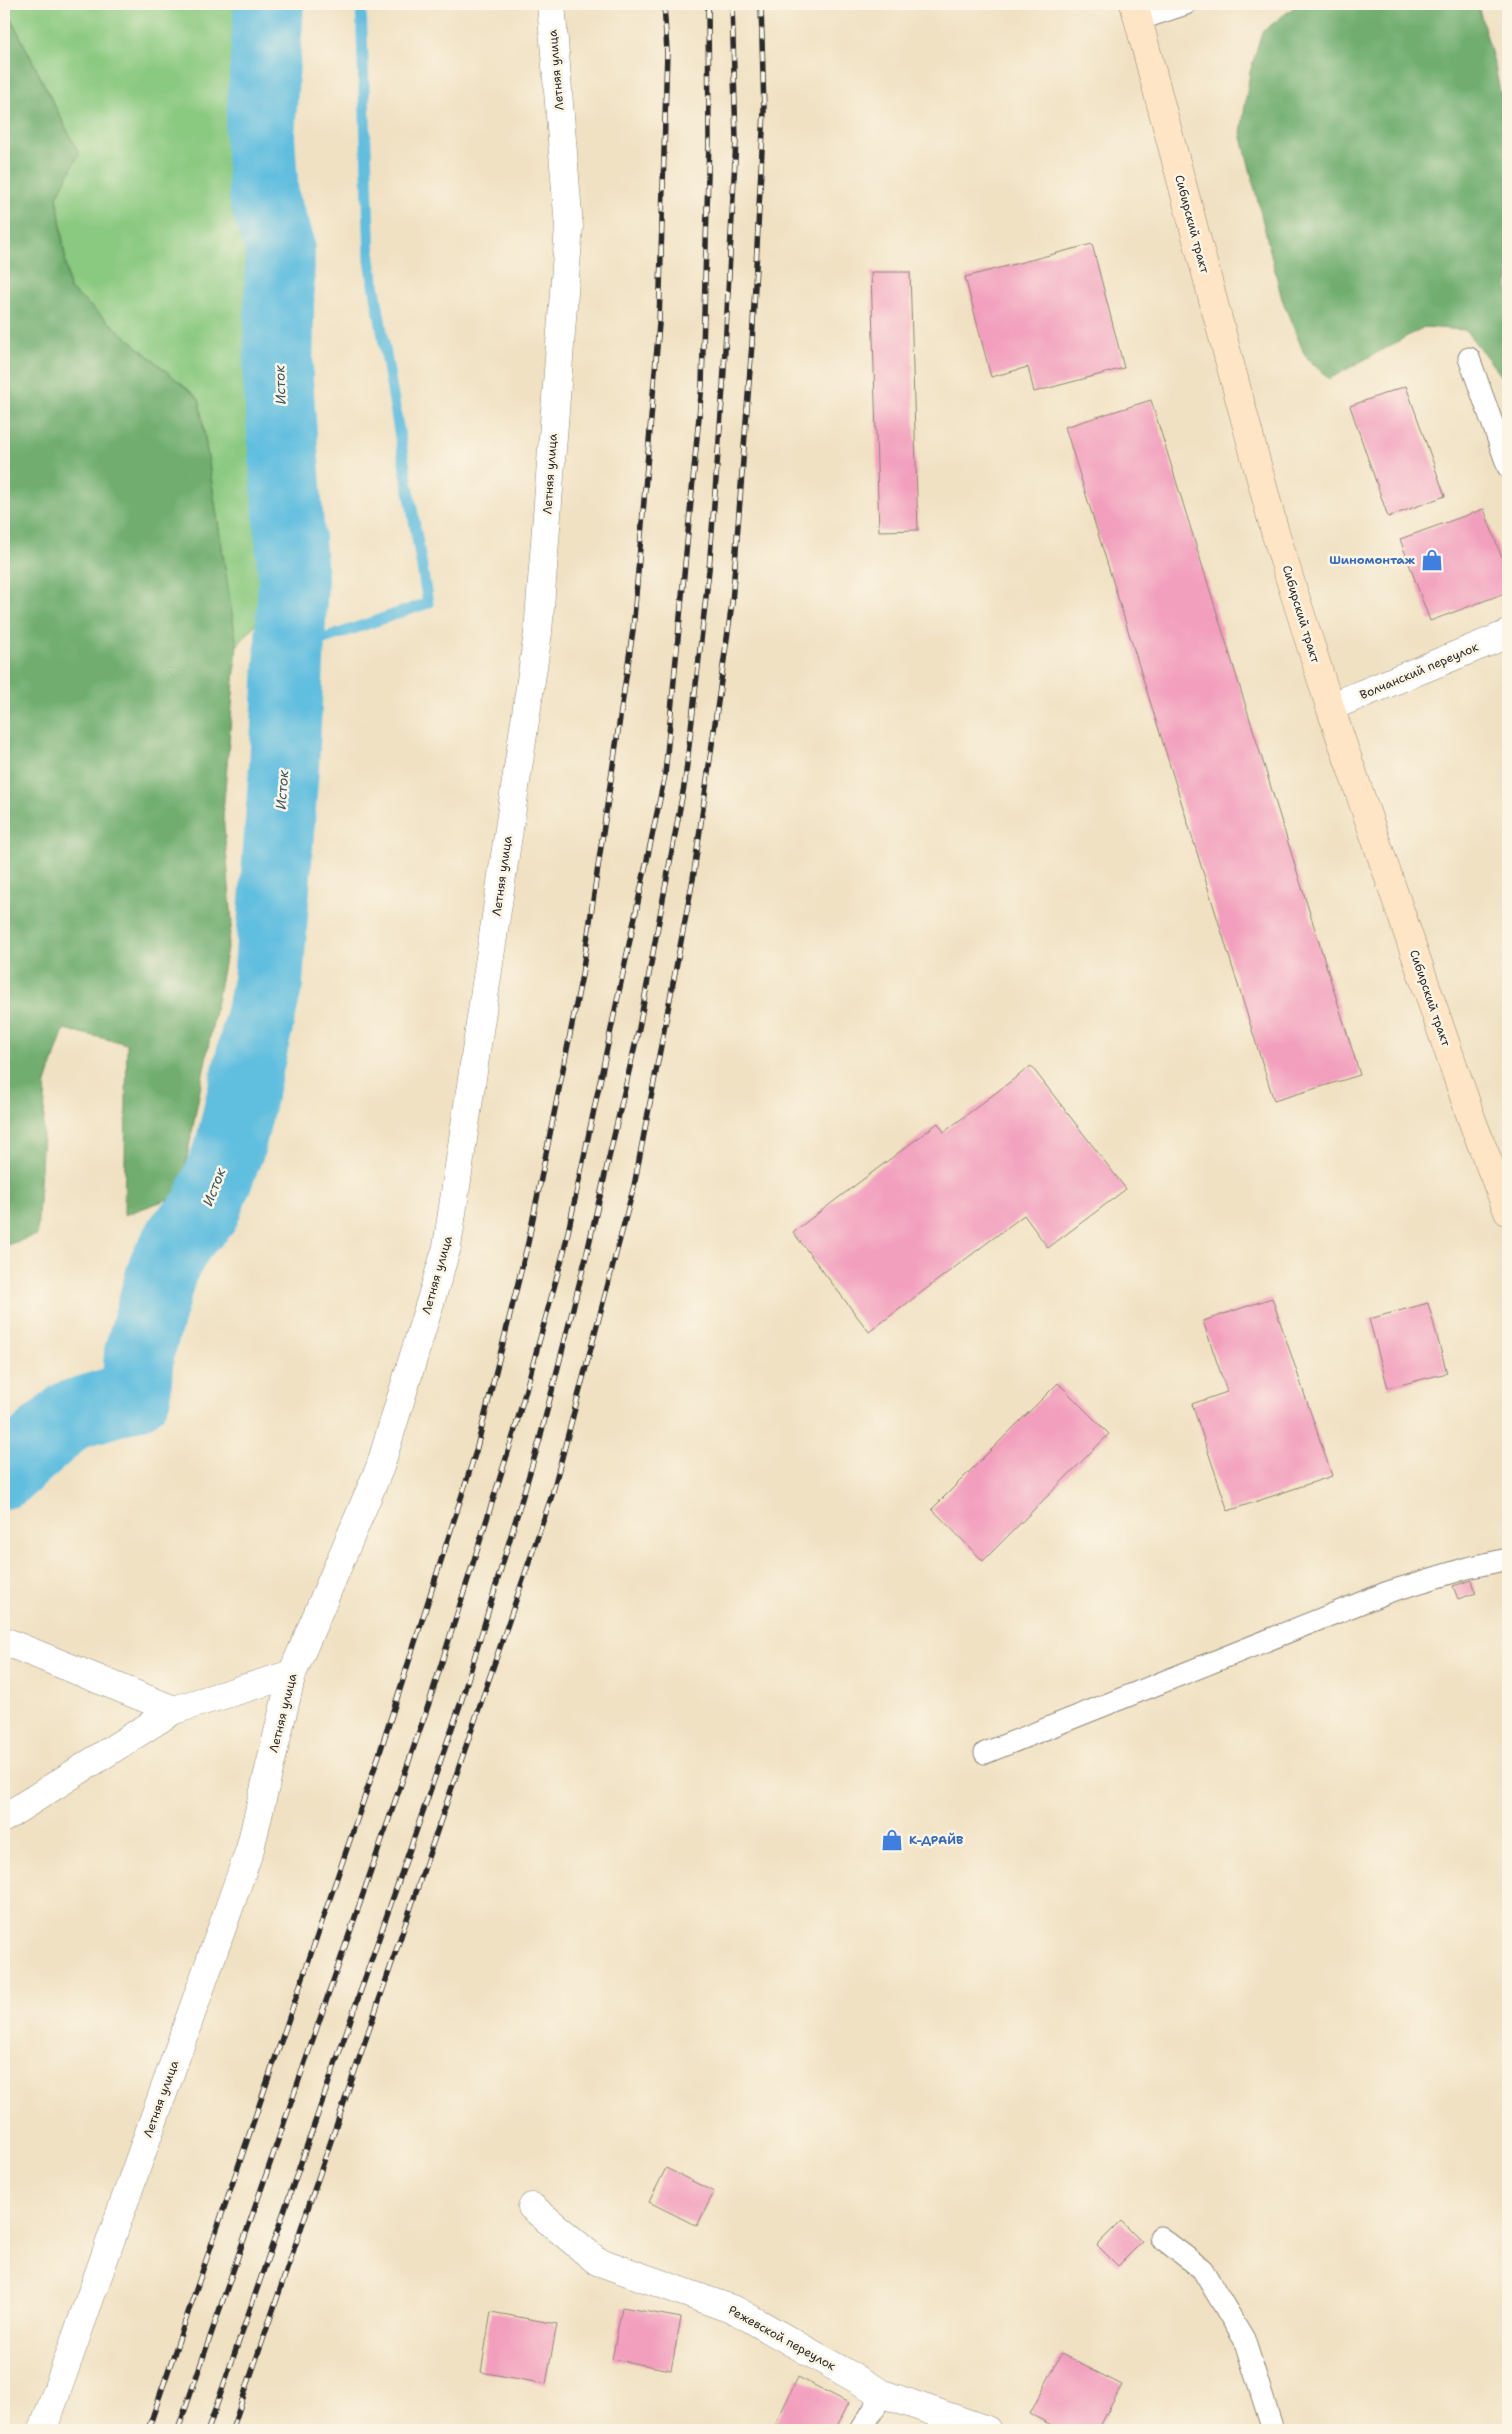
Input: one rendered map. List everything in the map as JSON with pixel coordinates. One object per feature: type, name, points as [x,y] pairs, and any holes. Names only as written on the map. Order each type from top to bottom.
[{"type":"main road","name":"Сибирский тракт","points":[[1136,12],[1275,532],[1330,707],[1474,1123],[1508,1212]]},
{"type":"street","name":"Летняя улица","points":[[43,2430],[250,1849],[292,1674],[380,1467],[448,1247],[538,633],[569,227],[551,4]]},
{"type":"street","name":"Волчанский переулок","points":[[1330,707],[1508,634]]},
{"type":"street","points":[[4,1642],[174,1710]]},
{"type":"street","points":[[4,1818],[174,1710],[292,1674]]},
{"type":"street","name":"Режевской переулок","points":[[532,2207],[597,2261],[738,2310],[883,2394],[987,2430]]},
{"type":"lane","points":[[1136,12],[1186,4]]},
{"type":"lane","points":[[1469,358],[1508,466]]},
{"type":"lane","points":[[985,1753],[1388,1592],[1467,1568],[1508,1559]]},
{"type":"lane","points":[[1160,2237],[1202,2269],[1244,2339],[1273,2430]]},
{"type":"lane","points":[[861,2430],[883,2394]]},
{"type":"green space","points":[[4,4],[269,4],[260,136],[264,198],[280,248],[278,381],[293,579],[237,646],[199,399],[69,288],[57,196],[79,154]]},
{"type":"green space","points":[[1298,4],[1476,4],[1479,9],[1495,66],[1508,134],[1508,384],[1465,330],[1424,327],[1329,379],[1305,356],[1282,299],[1241,133],[1250,72],[1262,32]]},
{"type":"green space","points":[[4,5],[79,154],[57,196],[69,288],[199,399],[237,646],[223,813],[232,922],[180,1195],[124,1215],[127,1044],[64,1029],[46,1083],[37,1235],[4,1246]]},
{"type":"building","points":[[1092,244],[1124,368],[1034,392],[1028,367],[991,377],[965,277]]},
{"type":"building","points":[[871,272],[910,272],[918,530],[879,531]]},
{"type":"building","points":[[1406,386],[1445,496],[1388,517],[1350,406]]},
{"type":"building","points":[[1151,400],[1360,1075],[1274,1101],[1065,427]]},
{"type":"building","points":[[1484,509],[1508,575],[1508,592],[1430,621],[1400,539]]},
{"type":"building","points":[[1031,1066],[1126,1189],[1048,1248],[1024,1215],[869,1332],[793,1232],[938,1123],[944,1132]]},
{"type":"building","points":[[1272,1298],[1332,1476],[1228,1511],[1192,1404],[1227,1392],[1203,1321]]},
{"type":"building","points":[[1428,1303],[1447,1373],[1388,1388],[1369,1319]]},
{"type":"building","points":[[1058,1383],[1109,1434],[983,1561],[932,1509]]},
{"type":"building","points":[[1472,1580],[1476,1593],[1458,1599],[1453,1586]]},
{"type":"building","points":[[666,2168],[714,2192],[697,2226],[649,2202]]},
{"type":"building","points":[[1121,2221],[1142,2242],[1118,2266],[1097,2245]]},
{"type":"building","points":[[622,2307],[681,2318],[671,2370],[612,2359]]},
{"type":"building","points":[[491,2312],[557,2324],[546,2384],[481,2372]]},
{"type":"building","points":[[1061,2354],[1122,2385],[1098,2430],[1061,2430],[1030,2414]]},
{"type":"building","points":[[798,2377],[849,2403],[835,2430],[786,2430],[775,2425]]},
{"type":"waterway","name":"Исток","points":[[4,1474],[71,1415],[136,1395],[139,1353],[163,1268],[181,1236],[204,1213],[230,1147],[268,982],[284,767],[293,579],[278,381],[280,248],[264,198],[260,136],[269,4]]},
{"type":"waterway","points":[[289,651],[428,603],[370,260],[361,4]]},
{"type":"railway","points":[[148,2430],[379,1755],[476,1451],[528,1243],[582,975],[633,630],[659,324],[667,51],[664,4]]},
{"type":"railway","points":[[178,2430],[429,1703],[514,1433],[564,1251],[665,775],[702,385],[709,140],[708,4]]},
{"type":"railway","points":[[208,2430],[461,1702],[539,1442],[586,1257],[639,1028],[685,781],[709,570],[723,388],[736,140],[732,4]]},
{"type":"railway","points":[[232,2430],[552,1495],[634,1186],[693,879],[732,603],[752,344],[764,111],[761,4]]},
{"type":"place","name":"Шиномонтаж","points":[[1432,560]]},
{"type":"place","name":"К-ДРАЙВ","points":[[892,1840]]}]
